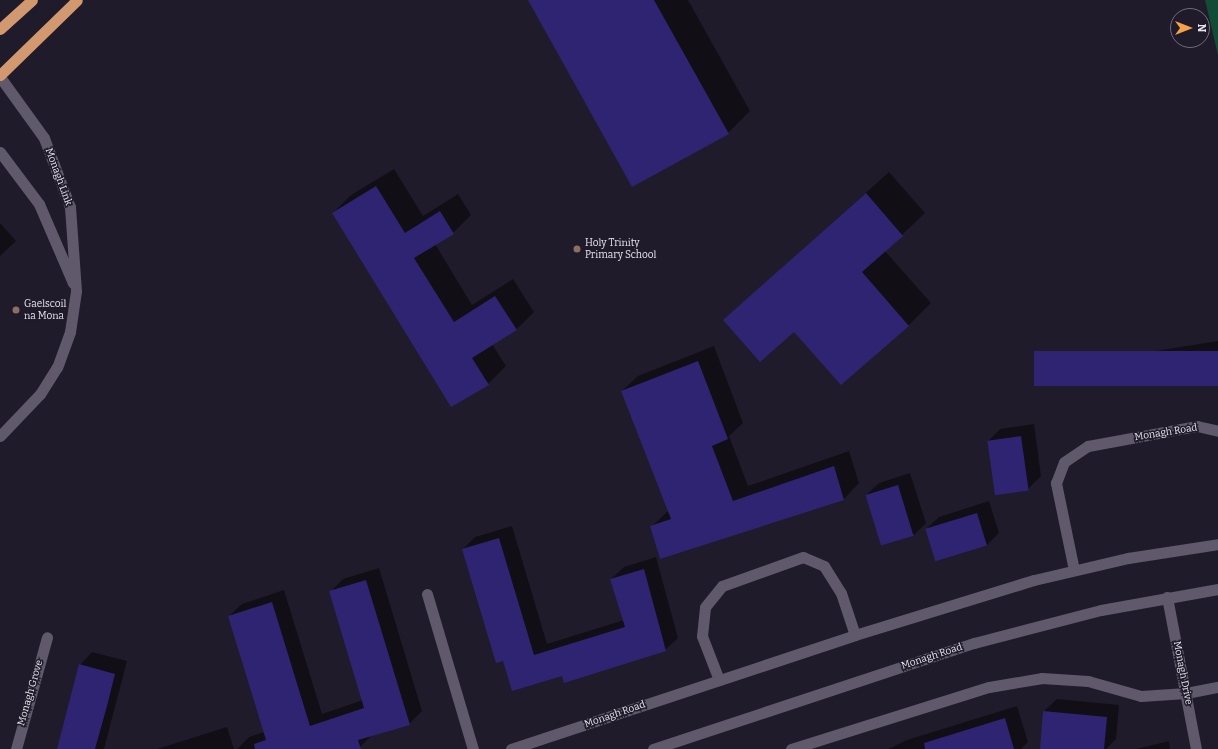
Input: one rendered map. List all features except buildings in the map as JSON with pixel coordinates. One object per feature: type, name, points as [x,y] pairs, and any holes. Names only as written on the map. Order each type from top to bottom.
[{"type":"highway","points":[[0,29],[32,0]]},
{"type":"highway","points":[[0,76],[77,0]]},
{"type":"street","name":"Monagh Link","points":[[0,76],[44,138],[70,207],[76,291],[70,332],[57,367],[40,394],[0,436]]},
{"type":"street","points":[[0,152],[39,204],[76,291]]},
{"type":"street","name":"Monagh Road","points":[[1074,570],[1056,482],[1064,462],[1088,446],[1197,426],[1218,431]]},
{"type":"street","name":"Monagh Road","points":[[511,749],[855,635],[1034,580],[1128,558],[1218,544]]},
{"type":"street","points":[[718,680],[702,636],[704,607],[722,586],[803,557],[824,566],[841,593],[855,635]]},
{"type":"street","name":"Monagh Road","points":[[653,749],[974,643],[1102,610],[1218,588]]},
{"type":"street","points":[[427,594],[473,749]]},
{"type":"street","name":"Monagh Drive","points":[[1167,597],[1196,749]]},
{"type":"street","name":"Monagh Grove","points":[[16,749],[47,637]]},
{"type":"street","points":[[791,749],[990,687],[1042,678],[1088,681],[1141,696],[1186,693],[1218,687]]},
{"type":"green space","points":[[1205,0],[1218,0],[1218,55],[1210,21],[1210,8],[1207,8]]},
{"type":"place","name":"Holy Trinity Primary School","points":[[577,249]]},
{"type":"place","name":"Gaelscoil na Mona","points":[[16,310]]}]
